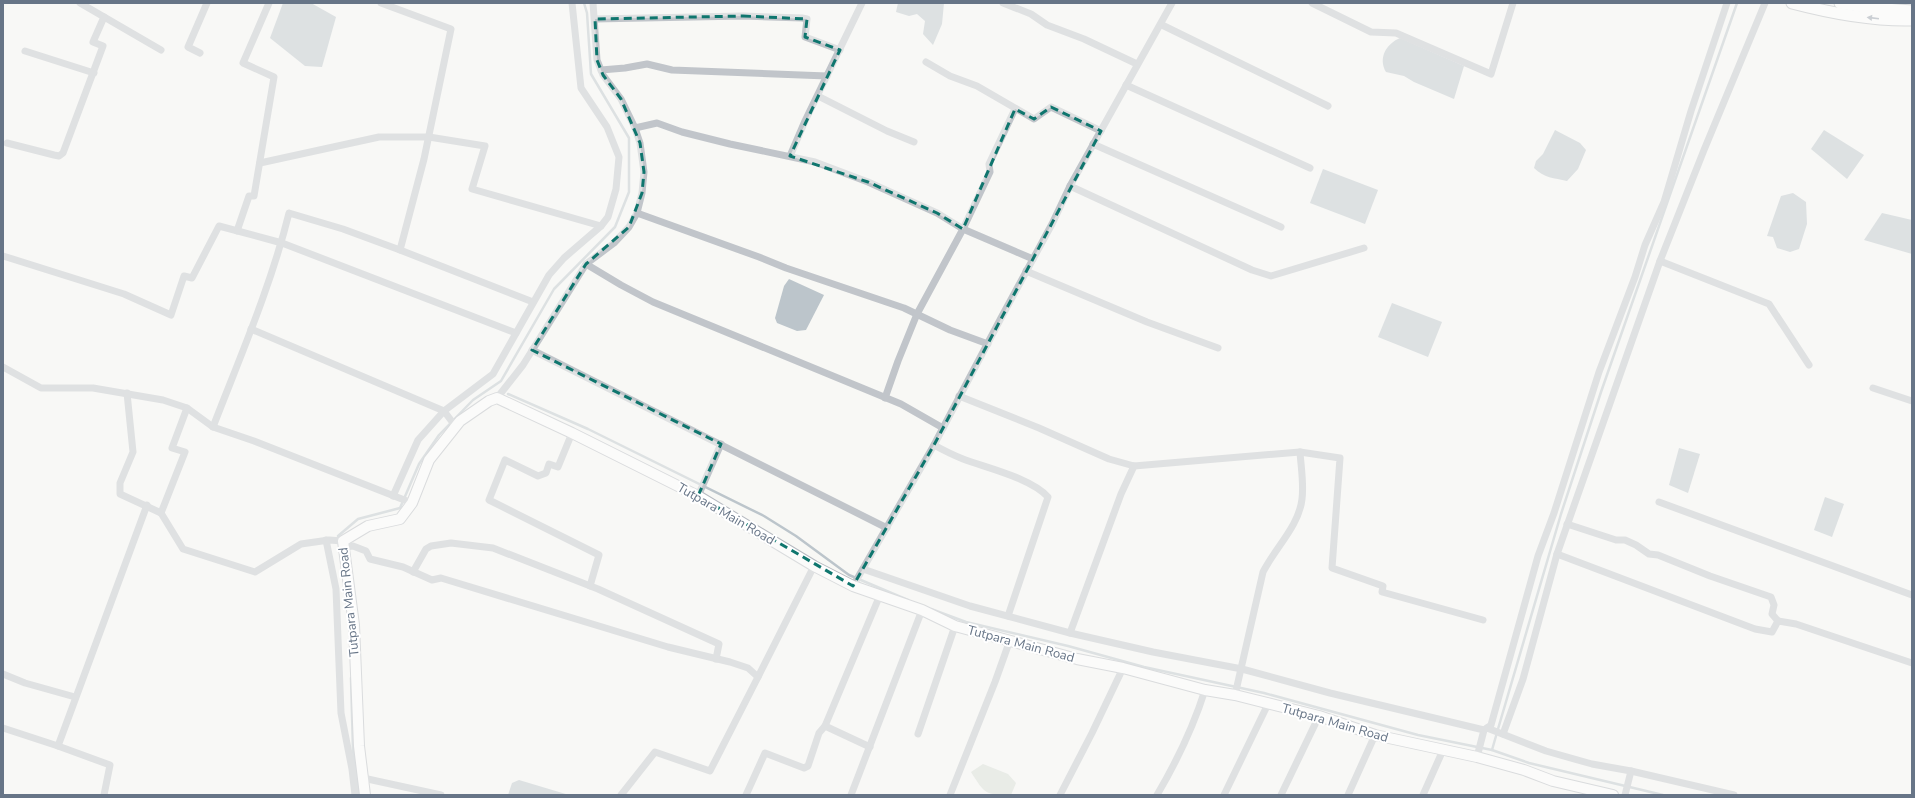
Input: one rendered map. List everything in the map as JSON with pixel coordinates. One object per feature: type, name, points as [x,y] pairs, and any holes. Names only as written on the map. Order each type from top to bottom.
[{"type":"main road","points":[[1792,3],[1852,15],[1897,21],[1912,20]]},
{"type":"main road","points":[[1840,3],[1905,8]]},
{"type":"street","points":[[80,3],[90,5],[104,17],[161,50]]},
{"type":"street","points":[[200,53],[188,47],[207,3]]},
{"type":"street","points":[[237,231],[249,196],[254,196],[274,77],[243,63],[269,3]]},
{"type":"street","points":[[381,3],[451,29],[429,137],[400,250]]},
{"type":"street","points":[[395,496],[418,440],[444,411],[493,374],[549,275],[564,258],[601,226],[608,217],[616,190],[619,157],[608,127],[581,88],[572,3]]},
{"type":"street","points":[[497,398],[532,350],[586,264],[614,243],[629,227],[637,213],[642,193],[644,172],[640,143],[635,128],[621,99],[601,70],[597,60],[593,3]]},
{"type":"street","points":[[790,156],[862,3]]},
{"type":"street","points":[[1003,3],[1031,14],[1047,25],[1084,39],[1137,64]]},
{"type":"street","points":[[853,586],[934,445],[1052,224],[1070,186],[1137,64],[1162,25],[1172,3]]},
{"type":"street","points":[[1312,3],[1371,32],[1396,33],[1491,74],[1512,3]]},
{"type":"street","points":[[1477,757],[1486,729],[1491,725],[1538,556],[1554,513],[1616,324],[1635,277],[1645,244],[1664,202],[1687,122],[1727,3]]},
{"type":"street","points":[[1503,734],[1523,679],[1557,554],[1660,261],[1764,3]]},
{"type":"street","points":[[595,19],[743,16],[802,18],[807,19],[805,37],[840,50]]},
{"type":"street","points":[[6,143],[59,156],[63,153],[103,46],[93,42],[104,17]]},
{"type":"street","points":[[1162,25],[1328,106]]},
{"type":"street","points":[[25,51],[94,73]]},
{"type":"street","points":[[926,62],[950,76],[976,86],[1034,119],[1051,107],[1101,131]]},
{"type":"street","points":[[601,70],[647,64],[672,70],[827,76]]},
{"type":"street","points":[[1126,85],[1310,168]]},
{"type":"street","points":[[818,96],[887,131],[914,142]]},
{"type":"street","points":[[886,398],[898,361],[917,314],[963,228],[990,172],[989,164],[1015,109]]},
{"type":"street","points":[[635,128],[657,123],[682,132],[730,144],[816,162],[868,182],[937,212],[963,228],[1033,259]]},
{"type":"street","points":[[260,163],[379,137],[429,137],[484,146],[472,189],[601,226]]},
{"type":"street","points":[[1093,144],[1281,227]]},
{"type":"street","points":[[1070,186],[1252,270],[1271,276],[1364,248]]},
{"type":"street","points":[[213,427],[282,243],[289,213],[343,229],[533,302]]},
{"type":"street","points":[[637,213],[738,249],[786,268],[904,308],[950,330],[988,344]]},
{"type":"street","points":[[3,256],[124,294],[171,315],[184,276],[192,278],[219,226],[282,243],[516,333]]},
{"type":"street","points":[[1660,261],[1769,304],[1809,364]]},
{"type":"street","points":[[586,264],[653,302],[769,350],[789,356],[900,404],[943,428]]},
{"type":"street","points":[[1026,271],[1147,322],[1218,348]]},
{"type":"street","points":[[251,329],[444,411],[453,423]]},
{"type":"street","points":[[532,350],[596,384],[721,444],[887,528]]},
{"type":"street","points":[[3,367],[42,388],[93,388],[163,400],[187,408],[213,427],[254,441],[410,502]]},
{"type":"street","points":[[1873,388],[1912,401]]},
{"type":"street","points":[[127,393],[133,452],[120,483],[120,494],[147,505],[161,513],[183,549],[255,572],[301,544],[327,540],[353,546],[366,551],[370,559],[403,567],[432,580],[441,578],[530,604],[632,637],[748,668],[758,677]]},
{"type":"street","points":[[959,396],[1039,428],[1109,459],[1134,466],[1300,452],[1340,458],[1332,568],[1383,586],[1382,592],[1483,620]]},
{"type":"street","name":"Tutpara Main Road","points":[[366,795],[359,746],[354,625],[344,544],[368,526],[400,519],[410,502],[429,460],[453,423],[466,417],[497,398],[572,433],[702,489],[814,566],[853,586],[922,610],[955,626],[1077,659],[1123,668],[1205,690],[1235,695],[1319,716],[1375,735],[1477,757],[1524,770],[1553,781],[1613,795]]},
{"type":"street","points":[[161,513],[185,452],[172,448],[187,408]]},
{"type":"street","points":[[572,433],[558,467],[550,464],[546,473],[538,476],[505,460],[489,500],[599,555],[590,586]]},
{"type":"street","points":[[702,489],[721,444]]},
{"type":"street","points":[[934,445],[960,458],[1027,483],[1043,492],[1048,498],[1008,616]]},
{"type":"street","points":[[1235,695],[1263,572],[1297,516],[1302,499],[1300,452]]},
{"type":"street","points":[[1070,633],[1121,494],[1134,466]]},
{"type":"street","points":[[1659,502],[1912,595]]},
{"type":"street","points":[[58,746],[147,505]]},
{"type":"street","points":[[1567,524],[1616,540],[1625,540],[1636,545],[1649,554],[1658,555],[1710,576],[1771,597],[1774,605],[1772,614],[1778,621],[1796,624],[1912,663]]},
{"type":"street","points":[[327,540],[336,589],[341,713],[352,769],[355,795]]},
{"type":"street","points":[[413,572],[426,549],[431,546],[451,543],[493,548],[590,586],[719,644],[716,659]]},
{"type":"street","points":[[1557,554],[1755,629],[1772,632],[1778,621]]},
{"type":"street","points":[[621,795],[655,752],[710,771],[814,566]]},
{"type":"street","points":[[863,569],[970,606],[1070,633],[1153,652],[1242,669],[1330,693],[1486,729],[1546,751],[1592,764],[1631,771],[1734,795]]},
{"type":"street","points":[[746,795],[765,753],[804,768],[808,766],[819,732],[825,726],[880,595]]},
{"type":"street","points":[[851,795],[922,610]]},
{"type":"street","points":[[918,734],[955,626]]},
{"type":"street","points":[[950,795],[1010,640]]},
{"type":"street","points":[[1060,795],[1123,668]]},
{"type":"street","points":[[3,674],[25,683],[75,697]]},
{"type":"street","points":[[1157,795],[1177,760],[1192,728],[1205,690]]},
{"type":"street","points":[[1224,795],[1268,704]]},
{"type":"street","points":[[1281,795],[1319,716]]},
{"type":"street","points":[[825,726],[870,747]]},
{"type":"street","points":[[3,728],[110,765],[107,787],[104,795]]},
{"type":"street","points":[[1348,795],[1375,735]]},
{"type":"street","points":[[1423,795],[1443,750]]},
{"type":"street","points":[[1626,795],[1631,771]]},
{"type":"street","points":[[363,778],[441,795]]},
{"type":"highlighted area","points":[[743,16],[807,19],[805,37],[840,50],[790,156],[868,182],[937,213],[963,229],[1015,109],[1034,119],[1051,107],[1101,131],[934,445],[853,586],[698,496],[721,444],[532,350],[586,264],[629,227],[642,193],[644,172],[640,143],[621,99],[603,75],[597,60],[595,19]]},
{"type":"shaded area","points":[[283,3],[311,3],[336,17],[322,67],[305,66],[270,38]]},
{"type":"shaded area","points":[[898,3],[944,3],[942,24],[933,45],[923,34],[925,21],[917,14],[909,16],[896,12]]},
{"type":"shaded area","points":[[1400,38],[1464,66],[1454,99],[1414,82],[1404,76],[1386,72],[1383,62],[1385,52],[1391,44]]},
{"type":"shaded area","points":[[1555,130],[1580,143],[1586,150],[1578,169],[1567,181],[1545,176],[1534,168],[1536,161],[1543,154]]},
{"type":"shaded area","points":[[1824,130],[1864,155],[1847,179],[1811,149]]},
{"type":"shaded area","points":[[1323,169],[1378,190],[1365,224],[1310,203]]},
{"type":"shaded area","points":[[1793,193],[1806,202],[1807,224],[1799,249],[1790,252],[1777,248],[1773,237],[1767,236],[1781,196]]},
{"type":"shaded area","points":[[1882,213],[1912,220],[1912,254],[1864,240]]},
{"type":"shaded area","points":[[789,279],[824,295],[806,330],[797,331],[777,323],[775,318],[784,286]]},
{"type":"shaded area","points":[[1392,303],[1442,322],[1428,357],[1378,337]]},
{"type":"shaded area","points":[[1679,448],[1700,454],[1688,493],[1669,485]]},
{"type":"shaded area","points":[[1825,497],[1844,504],[1832,537],[1814,530]]},
{"type":"shaded area","points":[[983,764],[1008,774],[1016,783],[1011,795],[991,794],[983,789],[971,772]]},
{"type":"shaded area","points":[[519,780],[569,795],[508,795],[512,783]]},
{"type":"waterway","points":[[339,540],[338,536],[358,519],[400,508],[419,464],[439,435],[473,400],[501,381],[554,289],[615,227],[629,192],[629,138],[591,74],[587,13],[584,3]]},
{"type":"waterway","points":[[1498,729],[1561,514],[1601,392],[1737,3]]},
{"type":"waterway","points":[[508,394],[588,429],[764,516],[796,536],[849,575],[908,600]]},
{"type":"waterway","points":[[931,609],[966,622],[1068,646],[1144,667],[1264,693],[1418,735],[1492,750],[1529,763],[1663,795]]},
{"type":"waterway","points":[[351,678],[353,751],[359,795]]},
{"type":"waterway","points":[[1492,750],[1496,736]]}]
